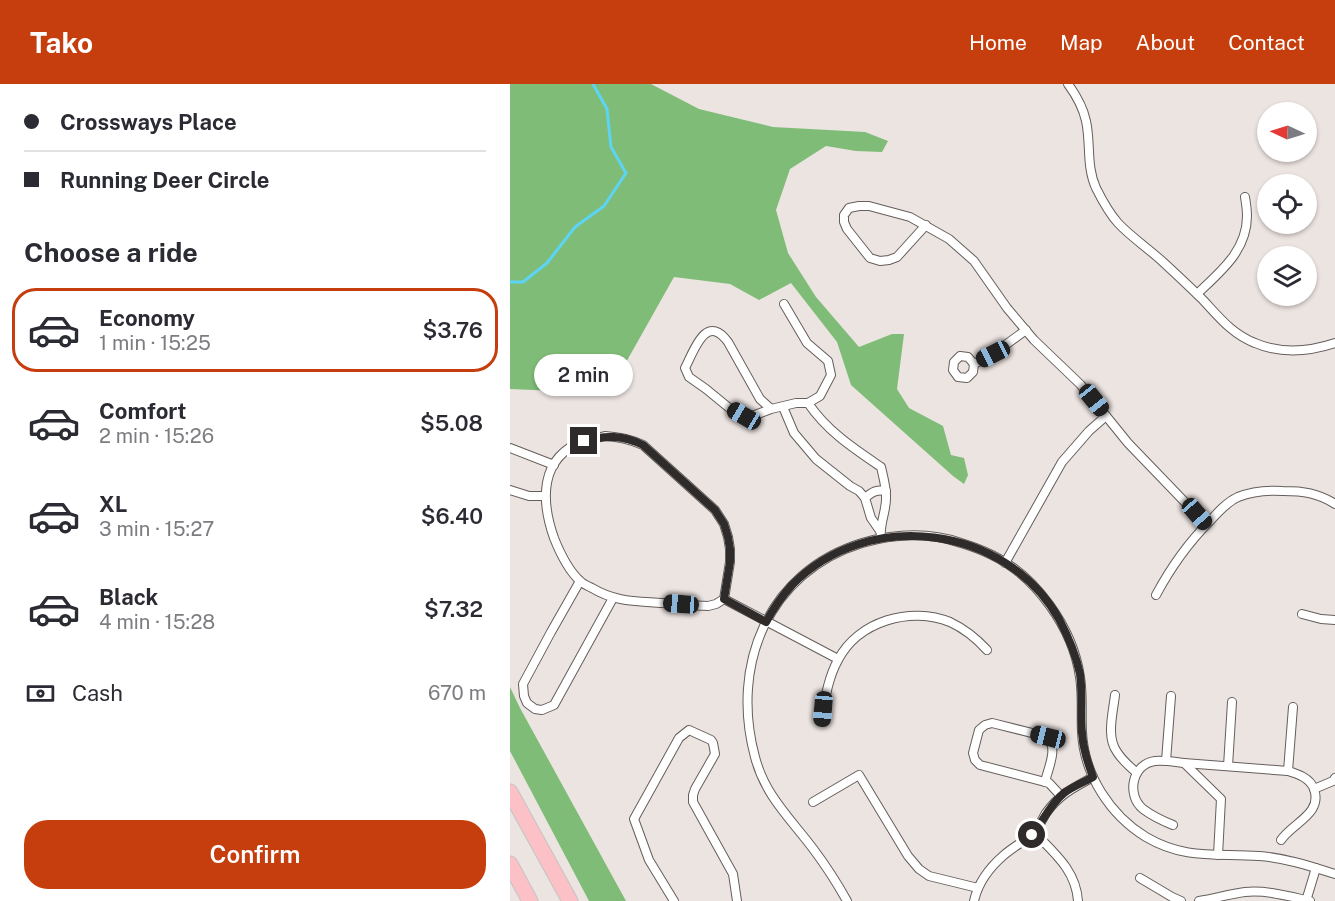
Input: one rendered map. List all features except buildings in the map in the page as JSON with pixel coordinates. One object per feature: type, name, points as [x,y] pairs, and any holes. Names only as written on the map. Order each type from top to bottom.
[{"type":"highway","points":[[510,792],[570,901]]},
{"type":"highway","points":[[510,864],[530,901]]},
{"type":"street","points":[[1068,84],[1083,110],[1090,166],[1095,185],[1105,205],[1129,234],[1162,261],[1228,327],[1246,339],[1269,348],[1291,351],[1311,350],[1335,343]]},
{"type":"street","points":[[1197,294],[1231,261],[1237,252],[1245,234],[1247,217],[1245,197]]},
{"type":"street","points":[[926,225],[897,257],[880,261],[870,258],[852,236],[844,222],[844,215],[849,208],[869,206],[910,217],[926,225],[949,239],[974,261],[1007,308],[1034,340],[1081,385],[1128,443],[1206,524]]},
{"type":"street","points":[[771,409],[760,399],[722,334],[707,332],[701,336],[685,368],[689,377],[728,407],[744,416],[796,403],[808,403],[820,396],[831,375],[828,361],[807,344],[784,304]]},
{"type":"street","points":[[974,364],[993,354],[1026,330]]},
{"type":"street","points":[[808,403],[826,426],[881,467],[885,492],[880,535]]},
{"type":"street","points":[[783,407],[794,433],[816,459],[866,498],[867,508],[880,535]]},
{"type":"street","points":[[1005,563],[1062,462],[1089,431],[1106,416]]},
{"type":"street","points":[[605,436],[621,437],[643,445],[715,510],[724,524],[730,549],[724,599],[708,606],[622,600],[604,595],[580,581],[565,561],[551,530],[545,496],[547,482],[554,465],[574,445],[605,436]]},
{"type":"street","points":[[510,448],[554,465]]},
{"type":"street","points":[[510,490],[529,496],[545,496]]},
{"type":"street","points":[[866,498],[876,491],[885,492]]},
{"type":"street","points":[[1156,595],[1186,547],[1206,524],[1237,498],[1257,491],[1304,491],[1335,504]]},
{"type":"street","points":[[847,901],[813,848],[779,808],[767,787],[755,760],[748,729],[747,686],[761,632],[774,608],[792,585],[816,565],[843,550],[880,535],[920,535],[961,542],[993,555],[1028,581],[1040,594],[1067,635],[1080,675],[1082,735],[1093,777],[1098,789],[1127,823],[1146,837],[1172,849],[1188,853],[1274,858],[1293,861],[1335,874]]},
{"type":"street","points":[[580,581],[523,684],[527,703],[535,709],[542,710],[554,705],[613,598]]},
{"type":"street","points":[[724,599],[838,659]]},
{"type":"street","points":[[1302,614],[1335,620]]},
{"type":"street","points":[[822,722],[827,692],[838,659],[848,645],[869,628],[896,618],[925,616],[951,623],[965,630],[987,650]]},
{"type":"street","points":[[1114,695],[1111,730],[1113,745],[1117,753],[1137,773]]},
{"type":"street","points":[[1166,761],[1171,696]]},
{"type":"street","points":[[1228,766],[1232,702]]},
{"type":"street","points":[[1288,771],[1293,707]]},
{"type":"street","points":[[1045,782],[1053,752],[1048,737],[992,723],[979,730],[974,753],[975,760],[980,765],[1045,782],[1049,783],[1061,796]]},
{"type":"street","points":[[674,901],[649,860],[634,819],[679,738],[689,730],[711,740],[713,744],[715,754],[695,789],[693,802],[733,874],[737,901]]},
{"type":"street","points":[[1173,825],[1142,808],[1136,800],[1133,787],[1137,773],[1147,764],[1166,761],[1288,771],[1309,781],[1317,799],[1310,814],[1281,840]]},
{"type":"street","points":[[1184,763],[1221,799],[1218,855]]},
{"type":"street","points":[[813,802],[859,775],[908,856],[919,869],[929,876],[978,888]]},
{"type":"street","points":[[974,901],[978,888],[994,864],[1034,832],[1061,796],[1093,777]]},
{"type":"street","points":[[1314,789],[1333,782],[1335,778]]},
{"type":"street","points":[[1034,832],[1067,868],[1076,885],[1078,901]]},
{"type":"street","points":[[1199,901],[1260,891],[1308,901],[1316,868]]},
{"type":"street","points":[[1140,878],[1181,901]]},
{"type":"green space","points":[[510,84],[651,84],[699,109],[773,127],[865,132],[888,141],[882,152],[826,146],[790,169],[776,210],[788,253],[816,297],[859,347],[892,334],[904,334],[897,389],[909,408],[943,426],[951,455],[964,458],[968,475],[964,484],[851,385],[837,342],[791,283],[759,300],[730,284],[674,277],[620,373],[557,391],[510,389]]},
{"type":"green space","points":[[510,687],[626,901],[589,901],[510,751]]},
{"type":"waterway","points":[[510,282],[523,282],[547,263],[575,227],[604,206],[626,173],[611,147],[607,109],[593,84]]},
{"type":"route","points":[[584,441],[605,436],[621,437],[643,445],[715,510],[724,524],[730,549],[724,599],[766,622],[792,585],[816,565],[843,550],[881,538],[920,535],[961,542],[993,555],[1028,581],[1058,618],[1077,662],[1082,703],[1082,735],[1093,777],[1065,792],[1032,835]]}]
